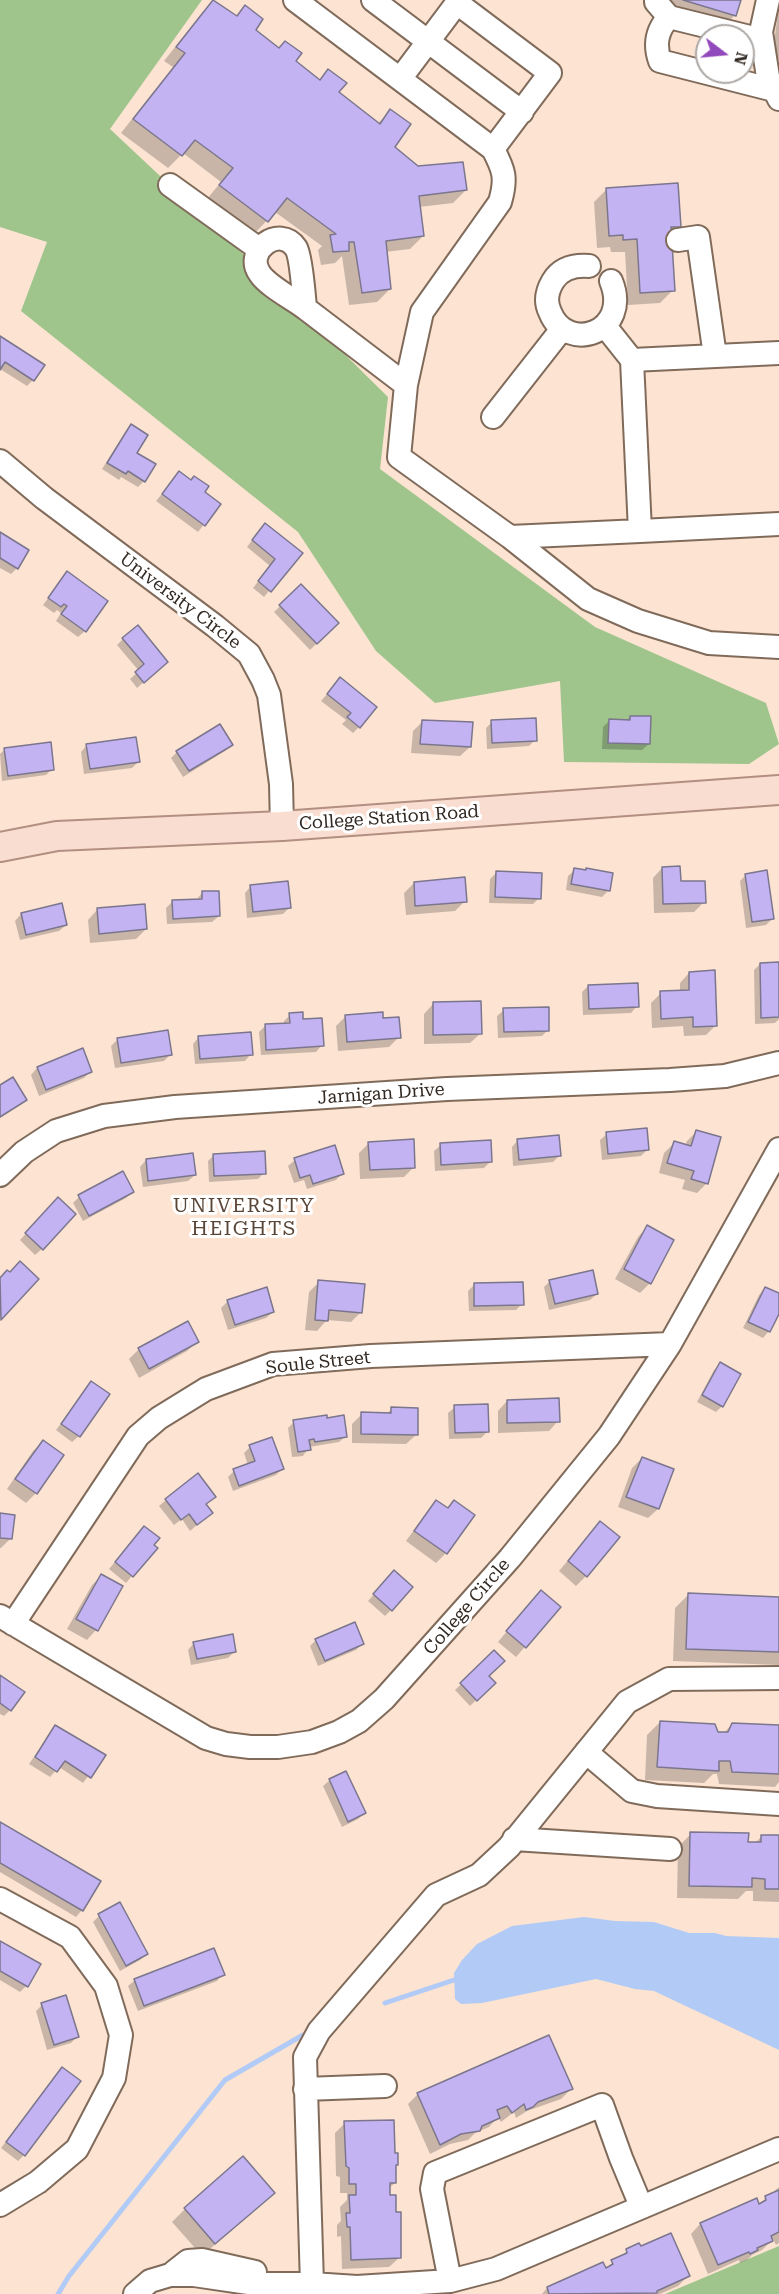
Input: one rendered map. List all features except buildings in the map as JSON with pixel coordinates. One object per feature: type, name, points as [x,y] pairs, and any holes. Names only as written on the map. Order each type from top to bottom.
[{"type":"main road","name":"College Station Road","points":[[0,847],[66,835],[282,826],[779,790]]},
{"type":"street","points":[[295,0],[493,149],[503,167],[505,185],[500,202],[422,312],[406,384],[399,457],[510,537],[588,599],[638,621],[709,643],[779,646]]},
{"type":"street","points":[[373,0],[522,112]]},
{"type":"street","points":[[768,0],[761,32],[768,77],[777,94]]},
{"type":"street","points":[[400,79],[457,3],[550,73],[493,149]]},
{"type":"street","points":[[762,40],[662,8],[656,48],[660,61],[777,94]]},
{"type":"street","points":[[170,185],[259,249]]},
{"type":"street","points":[[678,240],[698,237],[715,356]]},
{"type":"street","points":[[305,308],[297,249],[290,242],[281,239],[265,243],[259,249],[256,266],[261,276],[406,384]]},
{"type":"street","points":[[589,266],[566,269],[556,277],[550,287],[547,297],[548,309],[553,320],[562,328],[573,334],[585,335],[605,326],[613,316],[616,304],[611,281]]},
{"type":"street","points":[[605,326],[632,360],[640,531]]},
{"type":"street","points":[[493,417],[562,328]]},
{"type":"street","points":[[632,360],[779,353]]},
{"type":"street","name":"University Circle","points":[[4,472],[215,626],[249,654],[269,695],[281,784],[282,826]]},
{"type":"street","points":[[510,537],[779,524]]},
{"type":"street","name":"Jarnigan Drive","points":[[0,1175],[24,1152],[56,1131],[104,1116],[175,1107],[447,1089],[725,1076],[779,1063]]},
{"type":"street","name":"College Circle","points":[[7,1620],[206,1738],[226,1744],[278,1747],[312,1742],[339,1732],[359,1721],[384,1699],[510,1558],[609,1436],[670,1344],[779,1149]]},
{"type":"street","name":"Soule Street","points":[[7,1620],[138,1436],[159,1418],[206,1389],[273,1364],[371,1356],[670,1344]]},
{"type":"street","points":[[312,2284],[305,2056],[319,2031],[435,1895],[479,1875],[514,1839],[627,1702],[669,1678],[779,1678]]},
{"type":"street","points":[[586,1752],[632,1791],[657,1796],[779,1804]]},
{"type":"street","points":[[514,1839],[670,1849]]},
{"type":"street","points":[[0,1899],[70,1937],[106,1986],[121,2036],[114,2078],[77,2149],[38,2182],[0,2205]]},
{"type":"street","points":[[305,2089],[385,2086]]},
{"type":"street","points":[[450,2281],[432,2189],[435,2173],[602,2105],[641,2206]]},
{"type":"street","points":[[135,2294],[150,2281],[170,2275],[194,2275],[219,2282],[357,2287],[450,2281],[496,2269],[779,2149]]},
{"type":"street","points":[[256,2294],[279,2283]]},
{"type":"green space","points":[[0,0],[202,0],[110,129],[240,251],[388,397],[380,469],[595,627],[766,703],[779,744],[749,764],[564,762],[560,681],[435,703],[376,651],[298,532],[21,311],[47,242],[0,227]]},
{"type":"green space","points":[[779,2246],[779,2294],[665,2294]]},
{"type":"water","points":[[584,1917],[654,1922],[689,1933],[779,1938],[779,2050],[654,1991],[635,1989],[596,1979],[482,2003],[461,2004],[455,1999],[454,1973],[462,1960],[477,1944],[512,1926]]},
{"type":"waterway","points":[[385,2003],[460,1978]]},
{"type":"waterway","points":[[58,2294],[69,2276],[225,2080],[303,2035]]},
{"type":"district","name":"UNIVERSITY HEIGHTS","points":[[244,1218]]}]
